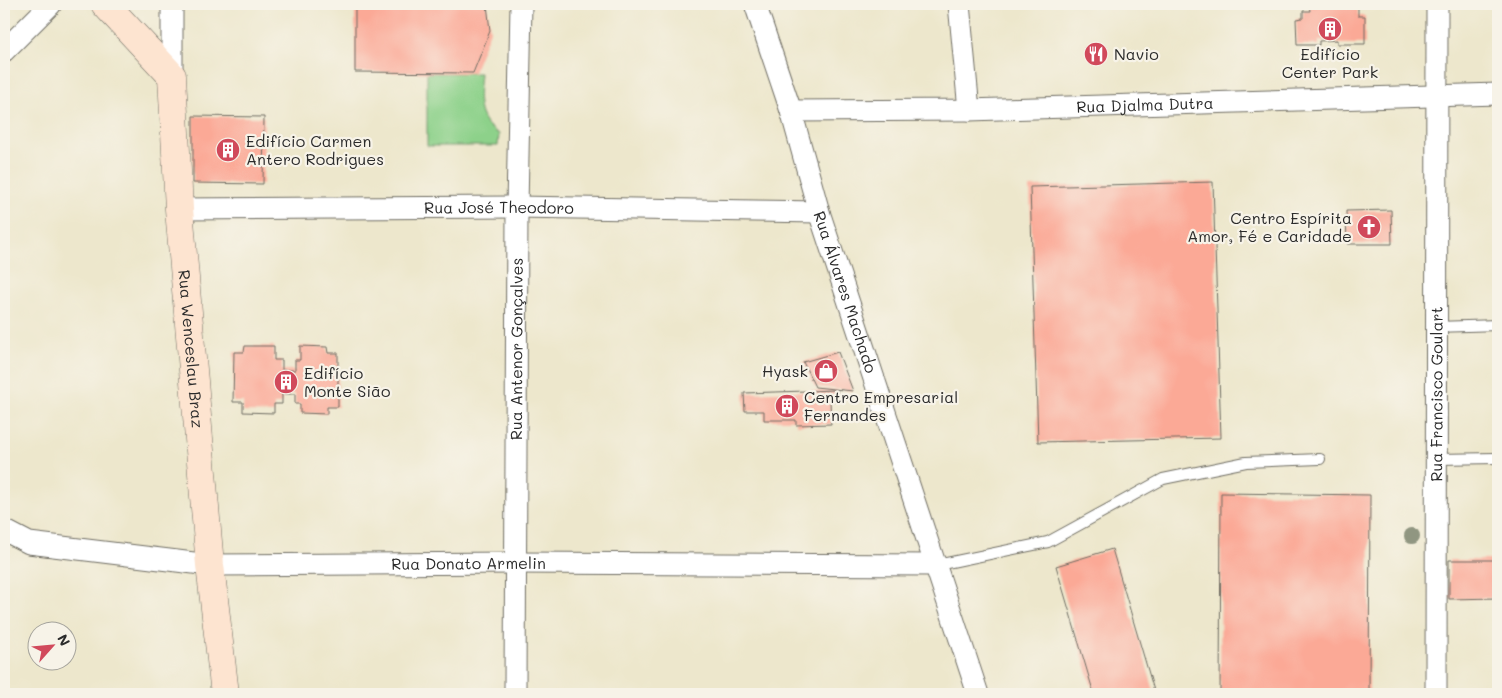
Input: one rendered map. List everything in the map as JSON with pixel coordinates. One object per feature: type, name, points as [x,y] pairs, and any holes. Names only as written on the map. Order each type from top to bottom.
[{"type":"street","points":[[4,51],[51,4]]},
{"type":"street","points":[[105,4],[172,76]]},
{"type":"street","name":"Rua Wenceslau Braz","points":[[172,4],[172,76],[179,209],[210,565],[225,694]]},
{"type":"street","name":"Rua Antenor Gonçalves","points":[[515,694],[514,562],[517,207],[521,4]]},
{"type":"street","name":"Rua Álvares Machado","points":[[755,4],[791,111],[819,212],[938,565],[978,694]]},
{"type":"street","points":[[959,4],[969,110]]},
{"type":"street","name":"Rua Francisco Goulart","points":[[1436,694],[1437,4]]},
{"type":"street","name":"Rua Djalma Dutra","points":[[791,111],[969,110],[1437,94],[1498,94]]},
{"type":"street","name":"Rua José Theodoro","points":[[179,209],[517,207],[819,212]]},
{"type":"street","name":"Rua Donato Armelin","points":[[4,530],[29,543],[210,565],[514,562],[938,565]]},
{"type":"lane","points":[[1436,326],[1498,325]]},
{"type":"lane","points":[[1436,459],[1498,458]]},
{"type":"lane","points":[[938,565],[1048,542],[1163,478],[1246,462],[1320,459]]},
{"type":"green space","points":[[427,73],[480,73],[479,108],[485,122],[499,134],[498,146],[427,146]]},
{"type":"building","points":[[355,4],[487,4],[490,31],[473,73],[355,72]]},
{"type":"building","name":"Edifício Center Park","points":[[1309,4],[1349,4],[1349,7],[1358,7],[1358,16],[1365,16],[1365,44],[1337,44],[1337,40],[1319,41],[1319,45],[1297,45],[1296,19],[1303,18],[1303,11],[1310,11]]},
{"type":"building","name":"Edifício Carmen Antero Rodrigues","points":[[193,116],[264,117],[263,184],[193,183]]},
{"type":"building","points":[[1213,182],[1221,438],[1038,442],[1030,187]]},
{"type":"building","name":"Centro Espírita Amor, Fé e Caridade","points":[[1391,210],[1392,244],[1347,244],[1346,211]]},
{"type":"building","name":"Edifício Monte Sião","points":[[245,346],[274,346],[274,360],[282,360],[282,370],[295,370],[295,360],[300,360],[300,346],[327,347],[328,353],[338,353],[338,407],[327,407],[327,414],[300,413],[300,404],[295,404],[295,394],[282,394],[282,404],[274,404],[274,413],[243,412],[243,402],[233,402],[234,352],[244,352]]},
{"type":"building","name":"Hyask","points":[[838,352],[853,391],[815,387],[803,362]]},
{"type":"building","name":"Centro Empresarial Fernandes","points":[[837,390],[839,401],[830,401],[831,424],[796,425],[796,420],[764,420],[764,411],[745,411],[744,393]]},
{"type":"building","points":[[1221,493],[1370,495],[1369,694],[1220,694]]},
{"type":"building","points":[[1112,549],[1155,694],[1094,694],[1056,566]]},
{"type":"building","points":[[1449,560],[1498,560],[1498,598],[1449,599]]},
{"type":"place","name":"Edifício Center Park","points":[[1330,29]]},
{"type":"place","name":"Navio","points":[[1096,54]]},
{"type":"place","name":"Edifício Carmen Antero Rodrigues","points":[[228,150]]},
{"type":"place","name":"Centro Espírita Amor, Fé e Caridade","points":[[1369,227]]},
{"type":"place","name":"Hyask","points":[[826,371]]},
{"type":"place","name":"Edifício Monte Sião","points":[[286,382]]},
{"type":"place","name":"Centro Empresarial Fernandes","points":[[787,406]]}]
